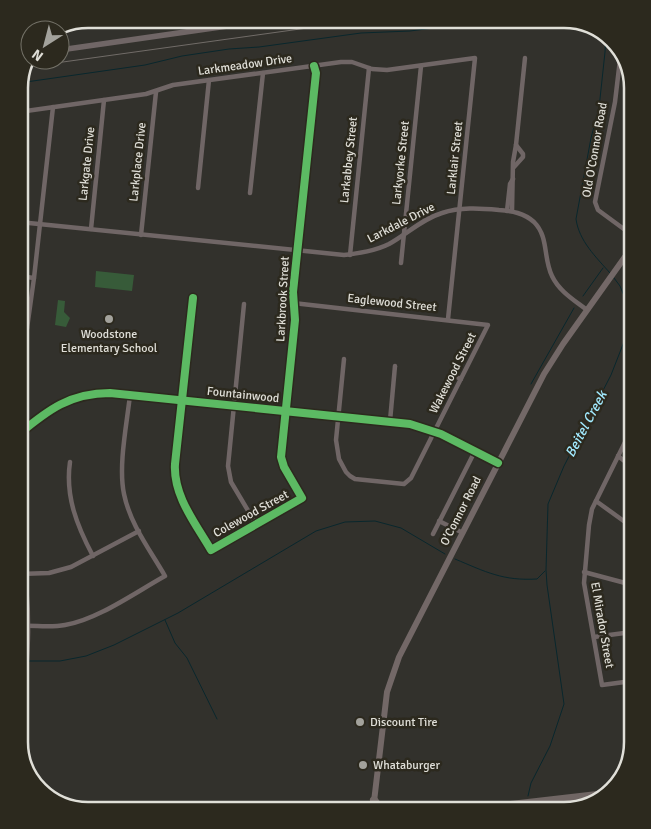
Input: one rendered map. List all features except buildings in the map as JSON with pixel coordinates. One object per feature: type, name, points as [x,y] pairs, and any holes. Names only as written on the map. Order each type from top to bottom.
[{"type":"main road","name":"O'Connor Road","points":[[374,800],[384,709],[393,671],[544,374],[624,258]]},
{"type":"main road","points":[[540,802],[588,796]]},
{"type":"street","points":[[70,48],[212,28]]},
{"type":"street","name":"Larkmeadow Drive","points":[[28,111],[156,92],[173,85],[346,62],[387,70],[475,58]]},
{"type":"street","name":"Larklair Street","points":[[448,320],[475,58]]},
{"type":"street","points":[[510,211],[513,162],[525,58]]},
{"type":"street","name":"Larkbrook Street","points":[[302,498],[282,463],[282,451],[295,320],[293,292],[316,74],[314,66]]},
{"type":"street","name":"Larkyorke Street","points":[[402,263],[421,66]]},
{"type":"street","name":"Old O'Connor Road","points":[[619,66],[595,202],[598,210],[624,229]]},
{"type":"street","name":"Larkabbey Street","points":[[350,254],[369,68]]},
{"type":"street","points":[[250,194],[263,73]]},
{"type":"street","points":[[198,188],[209,80]]},
{"type":"street","name":"Larkplace Drive","points":[[141,235],[156,92]]},
{"type":"street","name":"Larkgate Drive","points":[[91,229],[104,100]]},
{"type":"street","points":[[28,321],[53,107]]},
{"type":"street","points":[[514,167],[523,157],[523,154],[516,145]]},
{"type":"street","name":"Larkdale Drive","points":[[28,223],[338,255],[364,252],[380,247],[441,213],[460,209],[480,208],[510,211],[525,216],[538,227],[546,247],[547,261],[552,277],[564,292],[587,310]]},
{"type":"street","points":[[28,277],[34,278]]},
{"type":"street","points":[[182,400],[193,298]]},
{"type":"street","name":"Eaglewood Street","points":[[294,303],[488,325]]},
{"type":"street","points":[[244,304],[228,473],[231,482],[256,524]]},
{"type":"street","name":"Wakewood Street","points":[[338,416],[337,453],[341,465],[350,476],[355,479],[401,484],[407,482],[411,478],[488,325]]},
{"type":"street","points":[[338,416],[344,359]]},
{"type":"street","points":[[390,421],[396,366]]},
{"type":"street","points":[[452,375],[461,379]]},
{"type":"street","name":"Fountainwood","points":[[28,427],[49,410],[74,398],[101,393],[130,394],[410,424],[435,431],[498,463]]},
{"type":"street","points":[[28,653],[28,625],[59,626],[86,619],[165,576],[130,512],[123,486],[123,460],[130,394]]},
{"type":"street","name":"Colewood Street","points":[[182,400],[175,479],[180,496],[210,550],[302,498]]},
{"type":"street","name":"El Mirador Street","points":[[624,444],[590,517],[584,572],[585,588],[602,685],[624,682]]},
{"type":"street","points":[[432,534],[475,451]]},
{"type":"street","points":[[618,456],[624,461]]},
{"type":"street","points":[[70,462],[68,477],[76,519],[79,530],[93,556]]},
{"type":"street","points":[[596,501],[624,522]]},
{"type":"street","points":[[439,521],[463,533]]},
{"type":"street","points":[[28,573],[60,571],[79,564],[139,530]]},
{"type":"street","points":[[584,572],[624,583]]},
{"type":"street","points":[[594,637],[624,633]]},
{"type":"green space","points":[[96,271],[134,275],[132,291],[95,287]]},
{"type":"green space","points":[[58,300],[65,301],[64,312],[70,318],[66,327],[55,325]]},
{"type":"waterway","points":[[28,82],[145,65],[182,56],[229,49],[259,47],[361,33],[434,28]]},
{"type":"waterway","name":"Beitel Creek","points":[[605,45],[599,108],[591,138],[576,219],[584,242],[610,273]]},
{"type":"waterway","points":[[583,296],[603,268]]},
{"type":"waterway","name":"Beitel Creek","points":[[614,278],[624,296]]},
{"type":"waterway","points":[[531,384],[574,308]]},
{"type":"waterway","name":"Beitel Creek","points":[[528,796],[531,783],[550,746],[564,704],[547,585],[548,504],[564,466],[611,375],[624,342]]},
{"type":"waterway","points":[[29,661],[60,661],[86,656],[114,645],[178,613],[316,531],[345,522],[375,521],[401,528],[445,554]]},
{"type":"waterway","points":[[455,559],[486,572],[514,579],[537,579],[545,571]]},
{"type":"waterway","points":[[165,620],[175,643],[187,658],[217,719]]},
{"type":"railway","points":[[70,61],[307,28]]},
{"type":"cycle path","points":[[193,298],[175,476],[192,520],[211,550],[302,498],[284,467],[281,457],[295,320],[293,292],[316,73],[314,66]]},
{"type":"cycle path","points":[[28,427],[60,404],[83,396],[110,393],[410,424],[441,434],[498,463]]},
{"type":"place","name":"Woodstone Elementary School","points":[[109,319]]},
{"type":"place","name":"Discount Tire","points":[[360,722]]},
{"type":"place","name":"Whataburger","points":[[363,765]]}]
